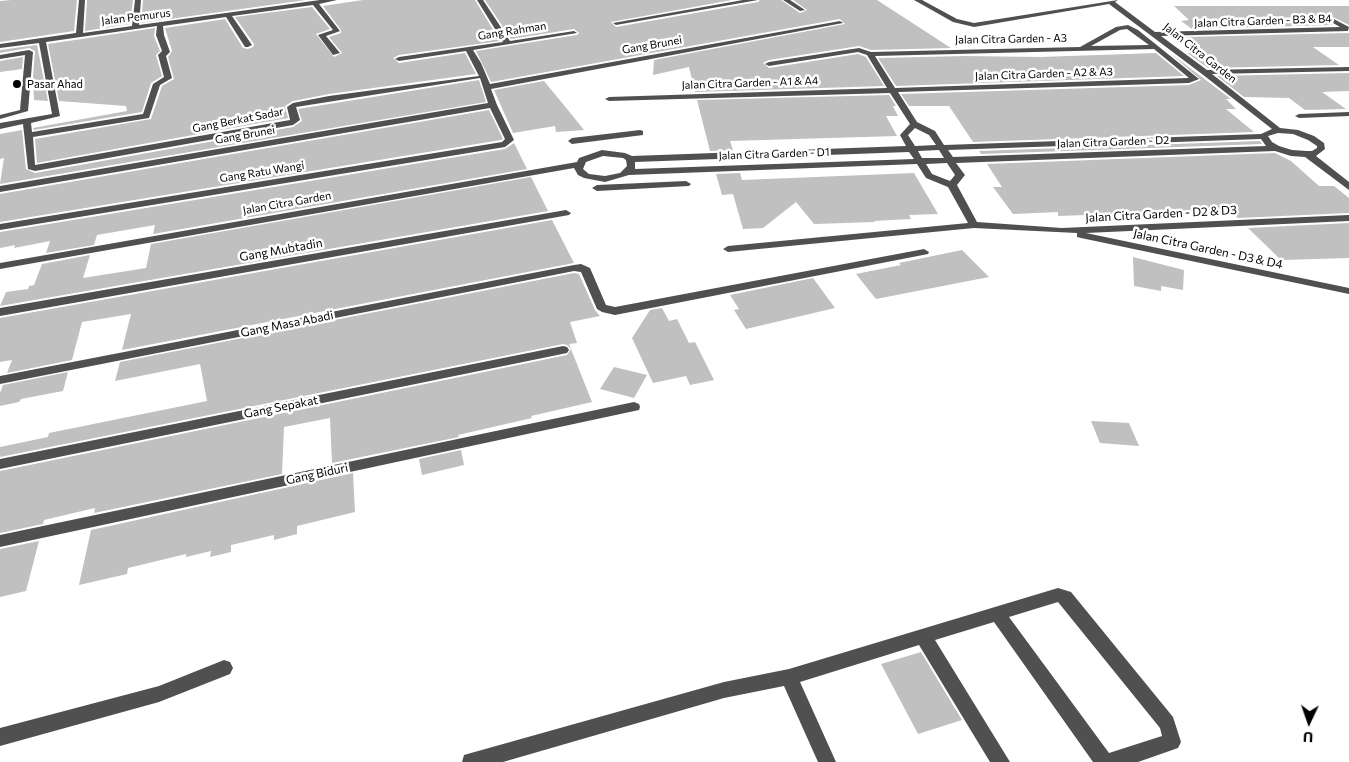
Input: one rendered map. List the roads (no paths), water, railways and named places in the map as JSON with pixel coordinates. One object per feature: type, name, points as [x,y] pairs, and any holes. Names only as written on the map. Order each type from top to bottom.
[{"type":"street","points":[[79,35],[82,0]]},
{"type":"street","points":[[135,28],[138,0]]},
{"type":"street","points":[[260,0],[264,10]]},
{"type":"street","name":"Jalan Pemurus","points":[[0,46],[334,0]]},
{"type":"street","points":[[480,0],[508,43]]},
{"type":"street","points":[[703,0],[713,7]]},
{"type":"street","points":[[616,23],[755,0]]},
{"type":"street","points":[[786,0],[802,10]]},
{"type":"street","points":[[917,0],[955,21],[974,25],[1112,1]]},
{"type":"street","name":"Jalan Citra Garden","points":[[1112,1],[1278,130],[1300,134],[1311,138],[1321,145],[1319,152],[1307,154]]},
{"type":"street","points":[[315,3],[337,31],[322,35],[336,53]]},
{"type":"street","points":[[228,15],[248,45]]},
{"type":"street","name":"Jalan Citra Garden - B3 & B4","points":[[1156,34],[1348,29],[1328,18]]},
{"type":"street","name":"Gang Brunei","points":[[487,87],[840,23]]},
{"type":"street","points":[[28,135],[146,116],[157,84],[168,78],[162,55],[166,52],[160,35],[160,24]]},
{"type":"street","name":"Jalan Citra Garden","points":[[1081,49],[1093,40],[1124,26],[1134,29],[1195,79]]},
{"type":"street","name":"Gang Rahman","points":[[487,87],[478,63],[468,49],[574,33]]},
{"type":"street","points":[[0,126],[56,116],[42,40]]},
{"type":"street","points":[[0,116],[24,111],[29,41]]},
{"type":"street","name":"Jalan Citra Garden - A3","points":[[769,64],[854,50],[869,53],[1156,47]]},
{"type":"street","points":[[399,59],[468,49]]},
{"type":"street","points":[[0,57],[28,52]]},
{"type":"street","points":[[869,53],[914,124],[932,133],[960,174],[952,185]]},
{"type":"street","points":[[1205,72],[1349,69]]},
{"type":"street","name":"Gang Berkat Sadar","points":[[27,121],[31,167],[35,168],[293,122],[296,120],[290,107],[293,105],[329,98],[476,78]]},
{"type":"street","name":"Jalan Citra Garden - A2 & A3","points":[[893,90],[1179,82],[1195,79]]},
{"type":"street","points":[[487,87],[493,105]]},
{"type":"street","name":"Jalan Citra Garden - A1 & A4","points":[[609,99],[893,90]]},
{"type":"street","name":"Gang Brunei","points":[[0,189],[493,105]]},
{"type":"street","name":"Gang Ratu Wangi","points":[[0,227],[505,144],[510,140],[493,105]]},
{"type":"street","points":[[1299,116],[1349,114]]},
{"type":"street","points":[[728,248],[974,225],[952,185],[929,176],[904,136],[914,124]]},
{"type":"street","points":[[579,164],[578,169],[581,173],[605,179],[626,173],[632,167],[630,159],[1264,136],[1266,133],[1278,130]]},
{"type":"street","points":[[572,141],[640,133]]},
{"type":"street","points":[[610,152],[624,145],[625,138],[619,136]]},
{"type":"street","points":[[1264,136],[1265,140],[1276,148],[1292,153],[1307,154],[1349,187]]},
{"type":"street","points":[[590,138],[586,144],[596,154]]},
{"type":"street","name":"Jalan Citra Garden - D2","points":[[919,161],[1276,148]]},
{"type":"street","name":"Jalan Citra Garden","points":[[0,266],[579,164],[587,156],[596,154],[610,152],[630,159]]},
{"type":"street","name":"Jalan Citra Garden - D1","points":[[626,173],[919,161]]},
{"type":"street","points":[[626,173],[633,186]]},
{"type":"street","points":[[605,179],[608,185],[614,187]]},
{"type":"street","points":[[597,188],[686,184]]},
{"type":"street","name":"Gang Mubtadin","points":[[0,312],[566,214]]},
{"type":"street","name":"Jalan Citra Garden - D2 & D3","points":[[974,225],[1062,231],[1349,218]]},
{"type":"street","name":"Jalan Citra Garden - D3 & D4","points":[[1062,231],[1349,291]]},
{"type":"street","name":"Gang Masa Abadi","points":[[0,380],[581,267],[586,270],[601,307],[615,311],[924,252]]},
{"type":"street","name":"Gang Sepakat","points":[[0,464],[562,350]]},
{"type":"street","name":"Gang Biduri","points":[[0,541],[634,407]]},
{"type":"street","points":[[471,762],[724,690],[789,677],[1052,595],[1065,597],[1167,723],[1170,731],[1172,742],[1108,762]]},
{"type":"street","points":[[997,613],[1104,762]]},
{"type":"street","points":[[923,636],[1001,762]]},
{"type":"street","points":[[0,737],[160,694],[224,668]]},
{"type":"street","points":[[789,677],[827,762]]},
{"type":"place","name":"Pasar Ahad","points":[[17,84]]}]
